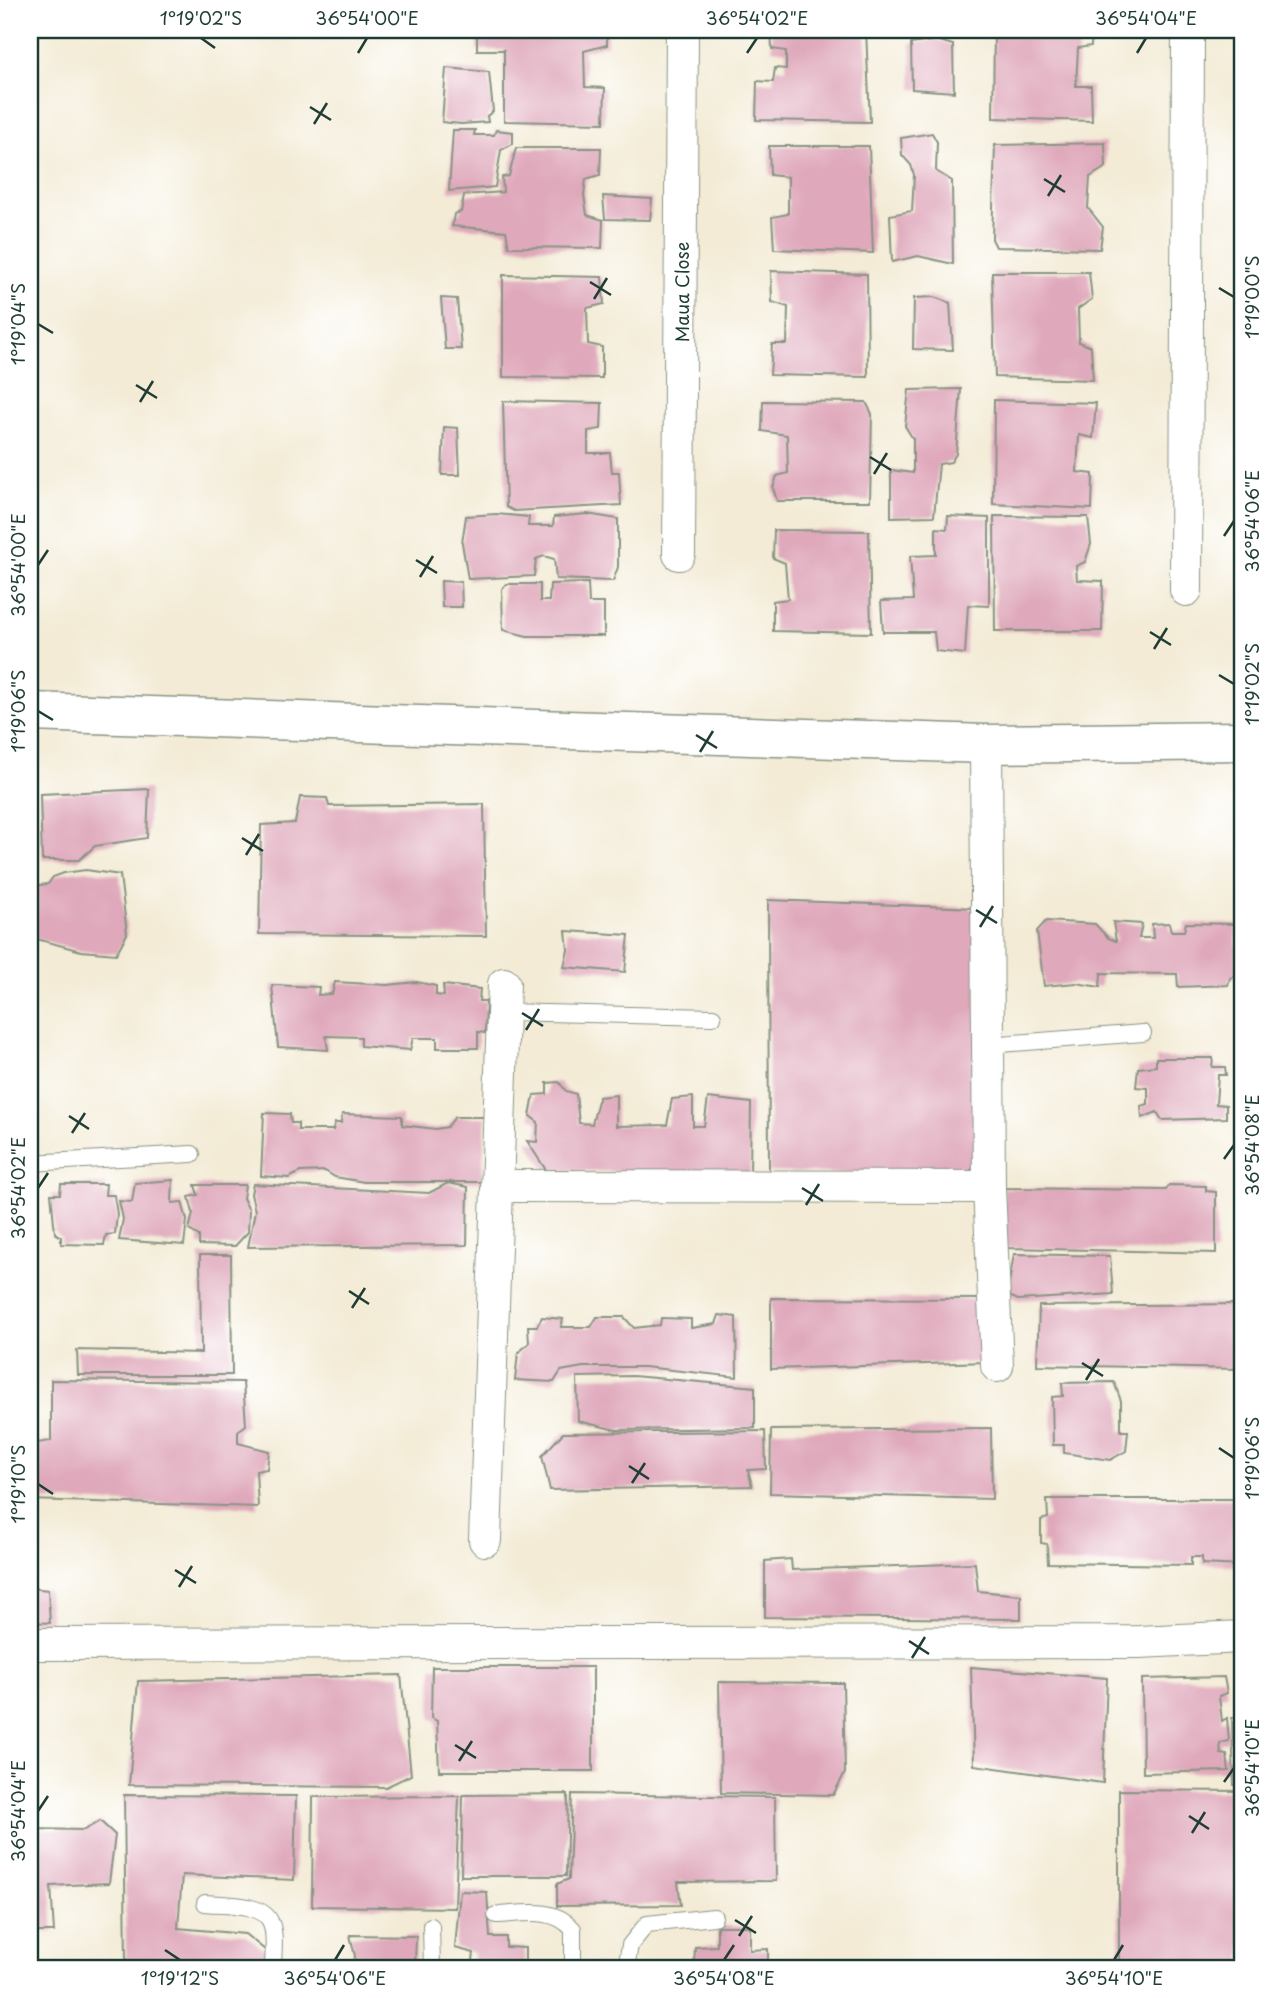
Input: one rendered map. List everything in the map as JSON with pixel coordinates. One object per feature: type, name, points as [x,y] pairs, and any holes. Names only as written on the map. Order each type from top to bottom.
[{"type":"street","name":"Maua Close","points":[[679,554],[682,30]]},
{"type":"street","points":[[1186,590],[1188,30]]},
{"type":"street","points":[[30,712],[986,744],[1242,741]]},
{"type":"street","points":[[986,744],[989,1187],[997,1366]]},
{"type":"street","points":[[485,1540],[504,998]]},
{"type":"street","points":[[498,1186],[989,1187]]},
{"type":"street","points":[[30,1644],[1139,1642],[1242,1637]]},
{"type":"lane","points":[[504,998],[713,1017]]},
{"type":"lane","points":[[988,1045],[1143,1033]]},
{"type":"lane","points":[[30,1163],[192,1154]]},
{"type":"lane","points":[[205,1903],[250,1908],[264,1913],[272,1924],[273,1968]]},
{"type":"lane","points":[[496,1915],[552,1913],[565,1920],[573,1929],[573,1968]]},
{"type":"lane","points":[[626,1968],[630,1945],[647,1924],[714,1917]]},
{"type":"lane","points":[[431,1926],[432,1968]]},
{"type":"building","points":[[477,30],[607,30],[607,45],[584,51],[585,87],[605,88],[604,123],[504,121],[504,50],[477,50]]},
{"type":"building","points":[[771,30],[866,30],[870,122],[756,120],[757,81],[773,82],[775,68],[786,69],[786,51],[772,49]]},
{"type":"building","points":[[994,30],[1092,30],[1091,46],[1078,48],[1076,86],[1091,86],[1092,121],[993,118]]},
{"type":"building","points":[[936,40],[953,45],[954,92],[912,89],[911,44]]},
{"type":"building","points":[[446,68],[489,72],[493,111],[487,116],[488,122],[442,122]]},
{"type":"building","points":[[453,130],[475,130],[474,135],[494,135],[496,130],[513,132],[513,144],[501,150],[495,187],[449,191]]},
{"type":"building","points":[[932,133],[937,142],[936,171],[952,181],[953,264],[918,256],[892,262],[890,215],[912,211],[914,175],[911,165],[902,155],[901,138]]},
{"type":"building","points":[[1105,143],[1106,167],[1090,177],[1088,208],[1103,227],[1100,249],[996,247],[992,239],[995,145]]},
{"type":"building","points":[[769,146],[869,146],[873,253],[774,249],[772,217],[788,214],[788,177],[770,175]]},
{"type":"building","points":[[516,148],[601,148],[600,175],[586,179],[584,195],[587,215],[603,220],[602,248],[509,247],[506,231],[452,226],[454,214],[461,212],[464,195],[503,192],[502,177],[509,176]]},
{"type":"building","points":[[603,196],[652,199],[650,220],[605,219]]},
{"type":"building","points":[[771,271],[867,274],[868,377],[770,375],[772,344],[787,344],[788,307],[772,302]]},
{"type":"building","points":[[992,272],[1089,272],[1092,299],[1078,309],[1079,342],[1091,347],[1093,380],[995,377]]},
{"type":"building","points":[[503,275],[602,277],[604,304],[587,308],[588,344],[602,347],[602,378],[503,377]]},
{"type":"building","points":[[934,297],[950,303],[953,350],[913,349],[914,298]]},
{"type":"building","points":[[441,298],[457,299],[461,349],[445,349]]},
{"type":"building","points":[[961,389],[956,454],[951,462],[939,464],[934,516],[891,517],[891,470],[913,473],[913,439],[905,426],[909,390]]},
{"type":"building","points":[[994,400],[1096,403],[1093,438],[1079,435],[1077,472],[1093,474],[1092,509],[993,504]]},
{"type":"building","points":[[503,401],[602,403],[601,429],[588,431],[588,453],[610,453],[612,472],[619,472],[621,505],[514,511],[506,507]]},
{"type":"building","points":[[763,401],[866,402],[872,414],[870,501],[777,501],[773,488],[777,476],[788,473],[787,435],[762,431]]},
{"type":"building","points":[[444,427],[458,428],[460,475],[442,475]]},
{"type":"building","points":[[496,514],[529,517],[528,526],[553,526],[554,517],[587,514],[618,519],[618,567],[613,581],[556,579],[554,559],[544,556],[536,559],[534,576],[468,579],[462,543],[466,516]]},
{"type":"building","points":[[948,516],[989,518],[989,606],[968,605],[965,654],[936,651],[934,632],[883,632],[881,601],[913,600],[910,556],[936,555],[936,528],[947,529]]},
{"type":"building","points":[[994,516],[1088,517],[1091,544],[1085,562],[1076,566],[1077,580],[1103,581],[1102,631],[995,631]]},
{"type":"building","points":[[774,530],[869,531],[871,633],[773,631],[773,601],[788,599],[785,563],[773,558]]},
{"type":"building","points":[[441,581],[461,582],[462,607],[442,607]]},
{"type":"building","points":[[588,583],[589,603],[604,603],[604,636],[527,636],[503,630],[502,589],[506,584],[540,584],[540,601],[549,601],[550,584]]},
{"type":"building","points":[[149,789],[147,838],[95,846],[79,860],[42,860],[40,794]]},
{"type":"building","points":[[300,797],[327,798],[329,806],[484,804],[486,936],[259,934],[261,825],[295,823]]},
{"type":"building","points":[[86,870],[120,875],[127,934],[116,954],[81,951],[33,938],[33,886],[48,884],[53,877],[64,873]]},
{"type":"building","points":[[768,900],[976,908],[979,1159],[967,1176],[769,1172]]},
{"type":"building","points":[[1046,921],[1095,924],[1108,938],[1116,941],[1113,922],[1142,924],[1139,938],[1153,938],[1152,924],[1169,923],[1171,931],[1184,931],[1186,923],[1236,924],[1238,975],[1230,978],[1228,985],[1178,987],[1177,974],[1101,973],[1100,987],[1076,983],[1044,986],[1037,931]]},
{"type":"building","points":[[566,931],[629,935],[625,972],[564,967],[568,950]]},
{"type":"building","points":[[335,982],[387,985],[417,982],[436,986],[436,995],[444,996],[443,985],[480,989],[479,1001],[486,1001],[485,1033],[478,1032],[478,1048],[437,1048],[437,1038],[413,1038],[410,1050],[361,1046],[361,1037],[326,1036],[328,1050],[278,1047],[272,985],[319,987],[318,995],[332,994]]},
{"type":"building","points":[[1156,1058],[1213,1058],[1212,1067],[1225,1067],[1226,1075],[1218,1075],[1216,1104],[1226,1105],[1226,1118],[1162,1120],[1157,1112],[1142,1118],[1141,1106],[1148,1104],[1148,1088],[1136,1087],[1138,1068],[1156,1066]]},
{"type":"building","points":[[559,1082],[566,1091],[576,1094],[579,1123],[592,1124],[599,1097],[616,1095],[616,1126],[667,1125],[672,1099],[693,1097],[693,1126],[704,1126],[708,1098],[751,1103],[750,1175],[546,1170],[527,1141],[537,1142],[538,1122],[530,1116],[534,1095],[547,1094],[547,1083]]},
{"type":"building","points":[[264,1113],[290,1114],[291,1123],[298,1123],[298,1130],[333,1130],[335,1123],[341,1123],[342,1114],[402,1116],[402,1125],[436,1129],[447,1127],[455,1117],[486,1117],[482,1182],[364,1182],[335,1177],[325,1171],[300,1172],[289,1178],[261,1176]]},
{"type":"building","points":[[173,1180],[172,1203],[182,1202],[187,1220],[184,1245],[119,1240],[123,1219],[119,1201],[132,1202],[135,1183]]},
{"type":"building","points":[[448,1183],[468,1187],[467,1245],[248,1247],[255,1211],[251,1194],[253,1184],[429,1193]]},
{"type":"building","points":[[61,1184],[106,1184],[105,1195],[114,1195],[117,1214],[115,1234],[106,1235],[104,1245],[61,1244],[61,1237],[55,1233],[51,1194],[60,1194]]},
{"type":"building","points":[[195,1185],[245,1185],[243,1198],[249,1210],[248,1232],[235,1246],[199,1245],[199,1236],[189,1230],[193,1213],[189,1197],[198,1195]]},
{"type":"building","points":[[1169,1185],[1206,1186],[1206,1191],[1216,1192],[1216,1253],[1005,1248],[1003,1188],[1166,1190]]},
{"type":"building","points":[[1014,1254],[1110,1256],[1113,1294],[1018,1300],[1007,1295]]},
{"type":"building","points":[[200,1255],[231,1255],[232,1375],[78,1375],[77,1350],[201,1353]]},
{"type":"building","points":[[771,1298],[984,1299],[986,1362],[771,1369]]},
{"type":"building","points":[[1242,1304],[1242,1369],[1037,1365],[1039,1306]]},
{"type":"building","points":[[719,1315],[736,1317],[737,1377],[644,1367],[583,1367],[561,1371],[554,1382],[515,1380],[518,1353],[529,1343],[528,1326],[537,1326],[542,1317],[563,1319],[561,1327],[591,1327],[597,1317],[624,1317],[634,1328],[660,1325],[661,1318],[691,1319],[691,1328],[716,1324]]},
{"type":"building","points":[[633,1376],[755,1387],[755,1428],[616,1430],[578,1421],[577,1377]]},
{"type":"building","points":[[51,1380],[243,1382],[246,1425],[238,1431],[238,1443],[269,1451],[267,1469],[256,1471],[258,1507],[30,1500],[30,1444],[51,1441]]},
{"type":"building","points":[[1114,1382],[1121,1401],[1121,1431],[1128,1431],[1126,1451],[1110,1460],[1064,1453],[1064,1445],[1053,1445],[1052,1397],[1063,1396],[1062,1383]]},
{"type":"building","points":[[991,1428],[992,1499],[770,1493],[771,1430]]},
{"type":"building","points":[[765,1431],[766,1469],[748,1470],[752,1486],[550,1490],[542,1456],[563,1433]]},
{"type":"building","points":[[1047,1499],[1242,1499],[1242,1566],[1202,1564],[1202,1557],[1191,1557],[1191,1565],[1048,1563],[1047,1544],[1041,1543],[1041,1520],[1048,1518]]},
{"type":"building","points":[[791,1559],[792,1570],[975,1563],[978,1591],[1021,1595],[1021,1619],[765,1617],[765,1561]]},
{"type":"building","points":[[30,1588],[48,1590],[50,1623],[30,1622]]},
{"type":"building","points":[[432,1667],[593,1667],[593,1771],[439,1771],[437,1721],[431,1718]]},
{"type":"building","points":[[971,1667],[1107,1678],[1103,1783],[974,1765]]},
{"type":"building","points":[[401,1675],[411,1775],[386,1787],[129,1785],[138,1681]]},
{"type":"building","points":[[1224,1677],[1227,1693],[1219,1696],[1222,1721],[1227,1718],[1229,1741],[1220,1743],[1221,1754],[1227,1755],[1229,1771],[1143,1773],[1142,1679]]},
{"type":"building","points":[[719,1682],[843,1683],[845,1773],[833,1795],[721,1793]]},
{"type":"building","points":[[1242,1716],[1242,1785],[1234,1785],[1232,1718]]},
{"type":"building","points":[[1119,1790],[1242,1791],[1242,1968],[1119,1968]]},
{"type":"building","points":[[568,1794],[566,1876],[461,1876],[463,1795]]},
{"type":"building","points":[[572,1794],[775,1797],[776,1881],[678,1882],[681,1905],[557,1906],[557,1884],[569,1879]]},
{"type":"building","points":[[124,1795],[296,1796],[294,1880],[182,1875],[178,1928],[245,1934],[270,1954],[269,1968],[220,1968],[205,1962],[126,1962]]},
{"type":"building","points":[[459,1796],[455,1908],[312,1906],[313,1797]]},
{"type":"building","points":[[100,1821],[115,1835],[109,1883],[51,1886],[54,1932],[30,1932],[30,1829],[84,1830]]},
{"type":"building","points":[[460,1891],[487,1892],[490,1937],[506,1937],[506,1947],[525,1948],[525,1968],[472,1968],[474,1953],[455,1948]]},
{"type":"building","points":[[717,1926],[750,1926],[750,1950],[768,1949],[768,1968],[694,1968],[695,1947],[717,1946]]},
{"type":"building","points":[[350,1935],[416,1936],[415,1968],[353,1968],[355,1956]]}]
